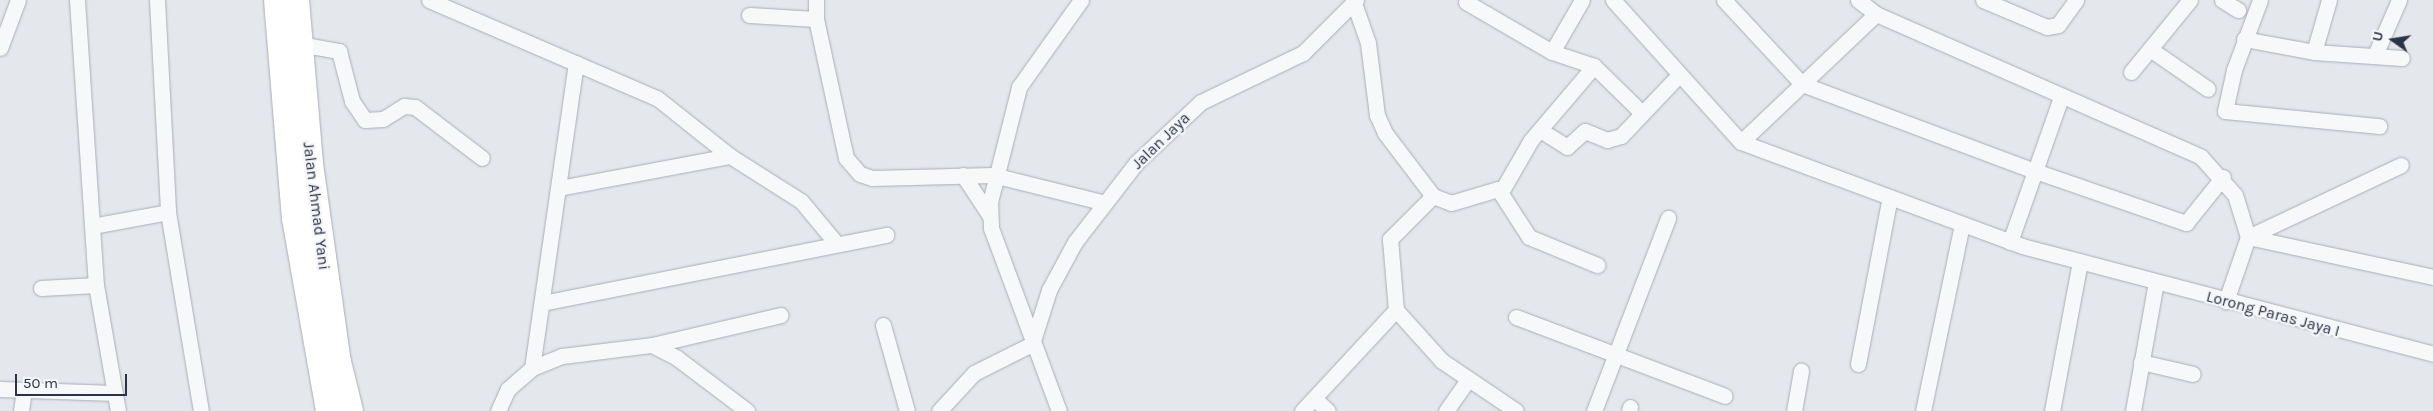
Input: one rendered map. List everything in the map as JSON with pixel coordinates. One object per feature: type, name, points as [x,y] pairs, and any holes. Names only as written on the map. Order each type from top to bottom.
[{"type":"highway","name":"Jalan Ahmad Yani","points":[[277,0],[295,218],[329,411]]},
{"type":"highway","name":"Jalan Ahmad Yani","points":[[296,0],[315,204],[350,411]]},
{"type":"street","points":[[0,48],[18,0]]},
{"type":"street","points":[[76,0],[96,285],[118,411]]},
{"type":"street","points":[[156,0],[168,212],[201,411]]},
{"type":"street","points":[[429,0],[657,98],[730,156],[801,201],[836,243]]},
{"type":"street","points":[[816,0],[816,19],[846,158],[860,174],[872,178],[993,175],[1105,203]]},
{"type":"street","points":[[990,216],[993,175],[1019,88],[1081,0]]},
{"type":"street","points":[[1552,52],[1582,0]]},
{"type":"street","points":[[1612,0],[1678,76],[1741,142],[1876,14]]},
{"type":"street","points":[[1724,0],[1802,84],[2035,171],[2186,223],[2223,177]]},
{"type":"street","points":[[1858,0],[1876,14],[2201,157],[2223,177],[2235,194],[2248,237],[2226,301]]},
{"type":"street","points":[[1983,0],[2047,27],[2058,25],[2076,0]]},
{"type":"street","points":[[2131,72],[2190,0]]},
{"type":"street","points":[[2222,0],[2238,10]]},
{"type":"street","points":[[2260,0],[2244,39],[2224,111],[2380,126]]},
{"type":"street","points":[[2314,52],[2329,0]]},
{"type":"street","points":[[2375,55],[2399,0]]},
{"type":"street","points":[[1355,1],[1368,43],[1377,114],[1385,132],[1433,196],[1451,203],[1492,189],[1501,192],[1529,237],[1597,265]]},
{"type":"street","name":"Jalan Jaya","points":[[1032,344],[1049,290],[1075,242],[1136,163],[1201,102],[1302,53],[1355,1]]},
{"type":"street","points":[[1466,2],[1552,52],[1594,66],[1642,113]]},
{"type":"street","points":[[749,15],[816,19]]},
{"type":"street","points":[[2244,39],[2314,52],[2402,58]]},
{"type":"street","points":[[299,44],[339,50],[352,101],[365,120],[383,119],[404,106],[415,108],[482,158]]},
{"type":"street","points":[[2150,49],[2208,89]]},
{"type":"street","points":[[532,368],[576,63]]},
{"type":"street","points":[[1501,192],[1519,156],[1594,66]]},
{"type":"street","points":[[1540,130],[1567,147],[1585,131],[1607,140],[1621,136],[1678,76]]},
{"type":"street","points":[[2010,242],[2061,97]]},
{"type":"street","name":"Lorong Paras Jaya I","points":[[1741,142],[2010,242],[2226,301],[2433,354]]},
{"type":"street","points":[[559,188],[730,156]]},
{"type":"street","points":[[2248,237],[2401,165]]},
{"type":"street","points":[[963,175],[990,216],[1032,344],[1059,411]]},
{"type":"street","points":[[1433,196],[1390,239],[1396,310],[1430,348],[1467,381],[1516,411]]},
{"type":"street","points":[[1858,364],[1890,197]]},
{"type":"street","points":[[92,226],[168,212]]},
{"type":"street","points":[[1594,411],[1668,218]]},
{"type":"street","points":[[1923,411],[1962,224]]},
{"type":"street","points":[[542,303],[836,243],[886,236]]},
{"type":"street","points":[[2248,237],[2433,277]]},
{"type":"street","points":[[2052,411],[2080,262]]},
{"type":"street","points":[[2133,411],[2156,282]]},
{"type":"street","points":[[41,288],[96,285]]},
{"type":"street","points":[[1302,411],[1396,310]]},
{"type":"street","points":[[498,411],[508,390],[532,368],[562,356],[652,345],[781,315]]},
{"type":"street","points":[[1516,317],[1616,357],[1725,396]]},
{"type":"street","points":[[883,325],[907,411]]},
{"type":"street","points":[[939,411],[974,374],[1032,344]]},
{"type":"street","points":[[652,345],[677,358],[747,411]]},
{"type":"street","points":[[2141,362],[2192,374]]},
{"type":"street","points":[[1794,411],[1801,371]]},
{"type":"street","points":[[1446,411],[1467,381]]},
{"type":"street","points":[[0,389],[114,393]]},
{"type":"street","points":[[21,411],[24,390]]},
{"type":"street","points":[[1314,398],[1328,411]]}]
